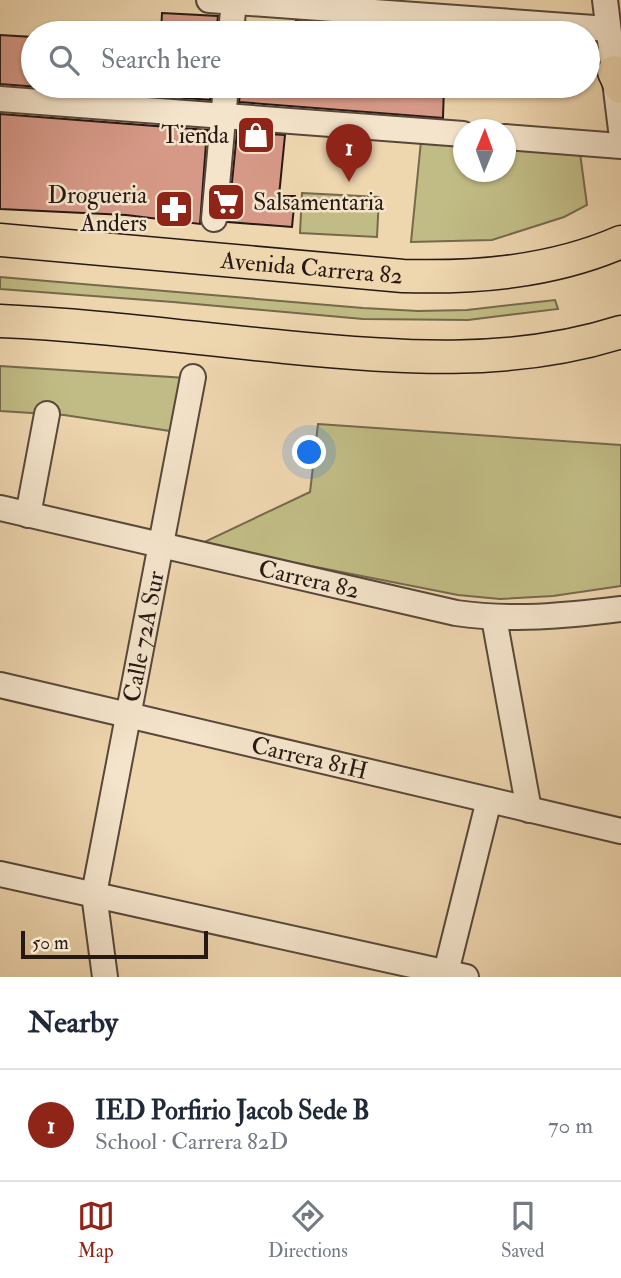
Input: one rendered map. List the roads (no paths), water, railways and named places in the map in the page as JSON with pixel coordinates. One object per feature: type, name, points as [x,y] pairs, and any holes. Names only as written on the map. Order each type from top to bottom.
[{"type":"main road","name":"Avenida Carrera 82","points":[[0,240],[435,277],[475,276],[559,263],[621,242]]},
{"type":"main road","points":[[0,321],[325,351],[458,358],[541,349],[621,332]]},
{"type":"street","points":[[209,0],[469,10],[549,21]]},
{"type":"street","points":[[605,0],[617,80],[621,130]]},
{"type":"street","points":[[232,21],[234,1]]},
{"type":"street","points":[[600,28],[608,29]]},
{"type":"street","points":[[214,219],[225,98]]},
{"type":"street","points":[[0,99],[453,133]]},
{"type":"street","points":[[516,138],[621,146]]},
{"type":"street","name":"Calle 72A Sur","points":[[105,977],[94,894],[193,377]]},
{"type":"street","points":[[28,515],[47,414]]},
{"type":"street","name":"Carrera 82","points":[[0,508],[456,613],[494,618],[570,616],[621,609]]},
{"type":"street","points":[[494,618],[529,810]]},
{"type":"street","name":"Carrera 81H","points":[[0,685],[621,831]]},
{"type":"street","points":[[0,874],[456,975],[489,800]]},
{"type":"place","name":"Tienda","points":[[256,135]]},
{"type":"place","name":"IED Porfirio Jacob Sede B","points":[[349,182]]},
{"type":"place","name":"Salsamentaria","points":[[226,202]]},
{"type":"place","name":"Drogueria Anders","points":[[174,209]]}]
